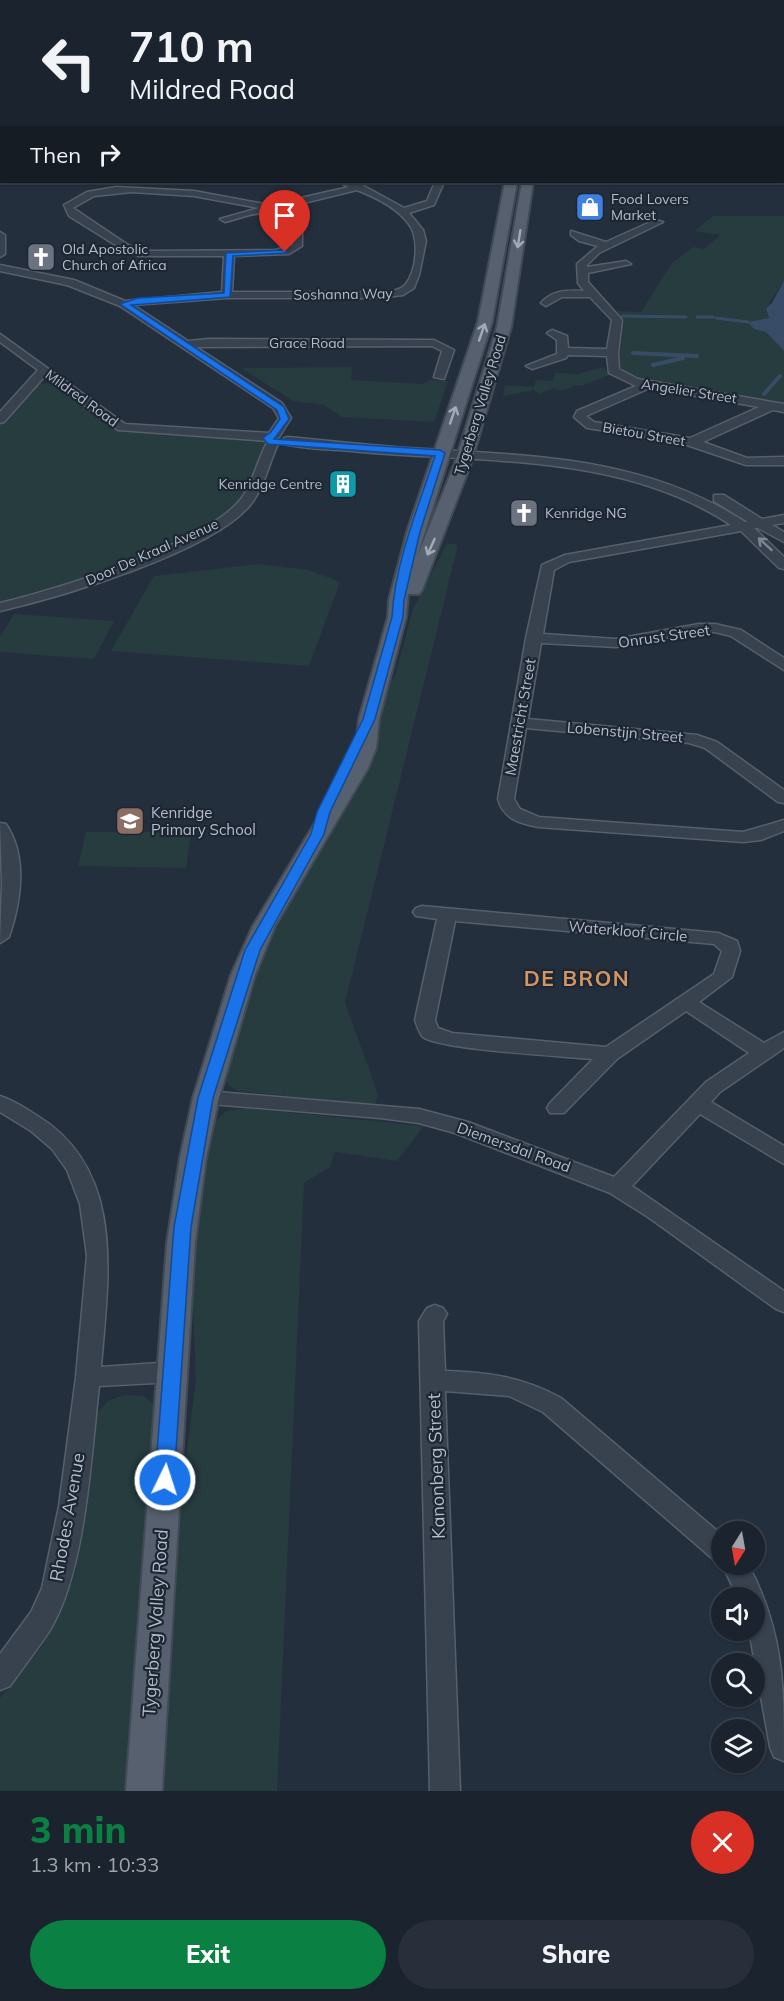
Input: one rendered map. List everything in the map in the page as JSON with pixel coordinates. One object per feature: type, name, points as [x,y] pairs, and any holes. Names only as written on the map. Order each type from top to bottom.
[{"type":"main road","name":"Tygerberg Valley Road","points":[[144,1791],[184,1211],[206,1098],[252,950],[317,834],[351,783],[366,748],[369,719],[397,617],[398,600],[436,450],[485,322],[511,183]]},
{"type":"main road","name":"Tygerberg Valley Road","points":[[397,617],[408,601],[440,527],[467,449],[504,327],[528,183]]},
{"type":"street","name":"Soshanna Way","points":[[124,304],[227,295],[378,296],[403,291],[410,286],[421,240],[414,224],[402,212],[359,187],[346,183]]},
{"type":"street","points":[[402,212],[431,203],[439,183]]},
{"type":"street","points":[[225,219],[359,187]]},
{"type":"street","points":[[132,189],[219,196],[270,208],[291,220],[298,228],[296,247],[280,253],[153,255],[137,252],[72,214],[68,207],[80,198],[113,190],[132,189]]},
{"type":"street","points":[[563,351],[612,353],[617,320],[591,294],[582,281],[584,261],[592,252],[605,245],[640,236],[658,222]]},
{"type":"street","points":[[574,233],[582,239],[605,245]]},
{"type":"street","points":[[0,235],[0,254]]},
{"type":"street","points":[[227,295],[229,254]]},
{"type":"street","points":[[582,271],[626,264]]},
{"type":"street","points":[[0,268],[70,282],[124,304],[278,406],[285,416],[278,438]]},
{"type":"street","points":[[546,303],[554,295],[591,294]]},
{"type":"street","points":[[532,366],[561,357],[563,338],[552,333]]},
{"type":"street","name":"Mildred Road","points":[[0,337],[124,428],[436,450]]},
{"type":"street","name":"Grace Road","points":[[186,345],[209,342],[428,343],[447,350],[440,377]]},
{"type":"street","name":"Angelier Street","points":[[612,353],[611,369],[615,374],[647,385],[779,406]]},
{"type":"street","points":[[0,419],[44,370]]},
{"type":"street","name":"Bietou Street","points":[[647,385],[580,414],[580,417],[591,424],[692,442],[750,464],[784,461]]},
{"type":"street","points":[[692,442],[779,406]]},
{"type":"street","name":"Door De Kraal Avenue","points":[[0,607],[68,589],[146,558],[213,527],[244,505],[278,438]]},
{"type":"street","name":"Mildred Road","points":[[329,441],[436,450]]},
{"type":"street","points":[[467,449],[615,471],[686,494],[720,511],[764,542],[784,565]]},
{"type":"street","points":[[436,450],[556,451],[630,465],[695,486],[763,523],[784,538]]},
{"type":"street","points":[[763,523],[784,519]]},
{"type":"street","name":"Maestricht Street","points":[[763,523],[565,559],[550,564],[545,572],[506,799],[508,808],[524,818],[743,837],[755,836],[784,825]]},
{"type":"street","name":"Onrust Street","points":[[533,638],[608,643],[699,628],[715,628],[736,633],[784,665]]},
{"type":"street","name":"Lobenstijn Street","points":[[519,723],[691,738],[711,746],[784,798]]},
{"type":"street","points":[[0,828],[11,862],[12,888],[8,913],[0,937]]},
{"type":"street","name":"Waterkloof Circle","points":[[422,912],[718,939],[728,943],[731,951],[722,977],[610,1054],[557,1108]]},
{"type":"street","points":[[447,915],[425,1020],[430,1032],[450,1039],[610,1054]]},
{"type":"street","points":[[686,1002],[764,1053]]},
{"type":"street","points":[[618,1187],[713,1087],[784,1039]]},
{"type":"street","name":"Diemersdal Road","points":[[206,1098],[380,1111],[439,1120],[618,1187],[657,1211],[784,1303]]},
{"type":"street","name":"Rhodes Avenue","points":[[0,1103],[38,1126],[59,1143],[77,1167],[85,1184],[96,1232],[98,1256],[88,1377],[72,1506],[55,1588],[41,1620],[0,1677]]},
{"type":"street","points":[[698,1103],[784,1156]]},
{"type":"street","points":[[433,1381],[431,1321],[435,1314]]},
{"type":"street","points":[[88,1377],[173,1372]]},
{"type":"street","name":"Kanonberg Street","points":[[445,1791],[433,1381],[506,1384],[537,1396],[561,1413],[711,1542]]},
{"type":"street","points":[[765,1641],[784,1747]]},
{"type":"green space","points":[[713,216],[784,216],[784,281],[766,308],[769,318],[748,322],[754,329],[766,332],[784,351],[784,405],[640,380],[622,373],[618,368],[624,319],[616,311],[641,312],[672,263],[693,247],[704,249],[720,235],[695,231]]},
{"type":"green space","points":[[352,367],[351,380],[423,384],[430,380],[448,381],[434,422],[342,417],[324,405],[293,401],[241,368]]},
{"type":"green space","points":[[604,367],[610,375],[581,386],[577,385],[561,391],[554,388],[539,394],[534,390],[503,396],[505,385],[534,387],[536,380],[553,381],[555,373],[578,374]]},
{"type":"green space","points":[[45,383],[58,385],[120,430],[256,439],[264,442],[266,446],[243,497],[219,518],[193,534],[126,564],[90,577],[0,603],[0,425],[33,387]]},
{"type":"green space","points":[[447,543],[458,545],[345,1003],[378,1094],[375,1105],[238,1091],[228,1085],[224,1077],[253,977],[278,917],[359,786],[371,760],[389,679],[394,679],[413,609]]},
{"type":"green space","points":[[258,564],[309,570],[340,582],[309,666],[111,651],[154,576]]},
{"type":"green space","points":[[14,614],[114,621],[94,659],[0,652],[0,637]]},
{"type":"green space","points":[[86,832],[191,832],[186,868],[78,866]]},
{"type":"green space","points":[[244,1108],[424,1126],[397,1161],[335,1152],[330,1167],[304,1183],[277,1791],[157,1791],[178,1492],[187,1450],[196,1381],[191,1259],[193,1220],[212,1125],[226,1111]]},
{"type":"green space","points":[[124,1395],[143,1396],[158,1407],[130,1791],[0,1791],[0,1698],[40,1649],[55,1623],[74,1577],[84,1526],[97,1413],[108,1401]]},
{"type":"water","points":[[784,281],[784,351],[766,332],[754,329],[748,322],[769,318],[766,308],[772,303]]},
{"type":"waterway","points":[[622,316],[686,317]]},
{"type":"waterway","points":[[697,317],[713,317]]},
{"type":"waterway","points":[[716,318],[748,322]]},
{"type":"waterway","points":[[633,353],[697,356]]},
{"type":"waterway","points":[[653,365],[683,358]]},
{"type":"waterway","points":[[764,394],[780,376]]},
{"type":"place","name":"Food Lovers Market","points":[[590,207]]},
{"type":"place","name":"Old Apostolic Church of Africa","points":[[41,257]]},
{"type":"place","name":"Kenridge Centre","points":[[343,484]]},
{"type":"place","name":"Kenridge NG","points":[[524,513]]},
{"type":"place","name":"Kenridge Primary School","points":[[130,821]]},
{"type":"district","name":"DE BRON","points":[[577,978]]},
{"type":"route","points":[[165,1480],[182,1227],[193,1158],[206,1098],[252,950],[317,834],[324,812],[369,719],[397,617],[398,600],[415,532],[440,453],[288,441],[271,442],[268,438],[275,434],[285,419],[280,408],[124,304],[227,295],[229,254],[285,252]]}]
